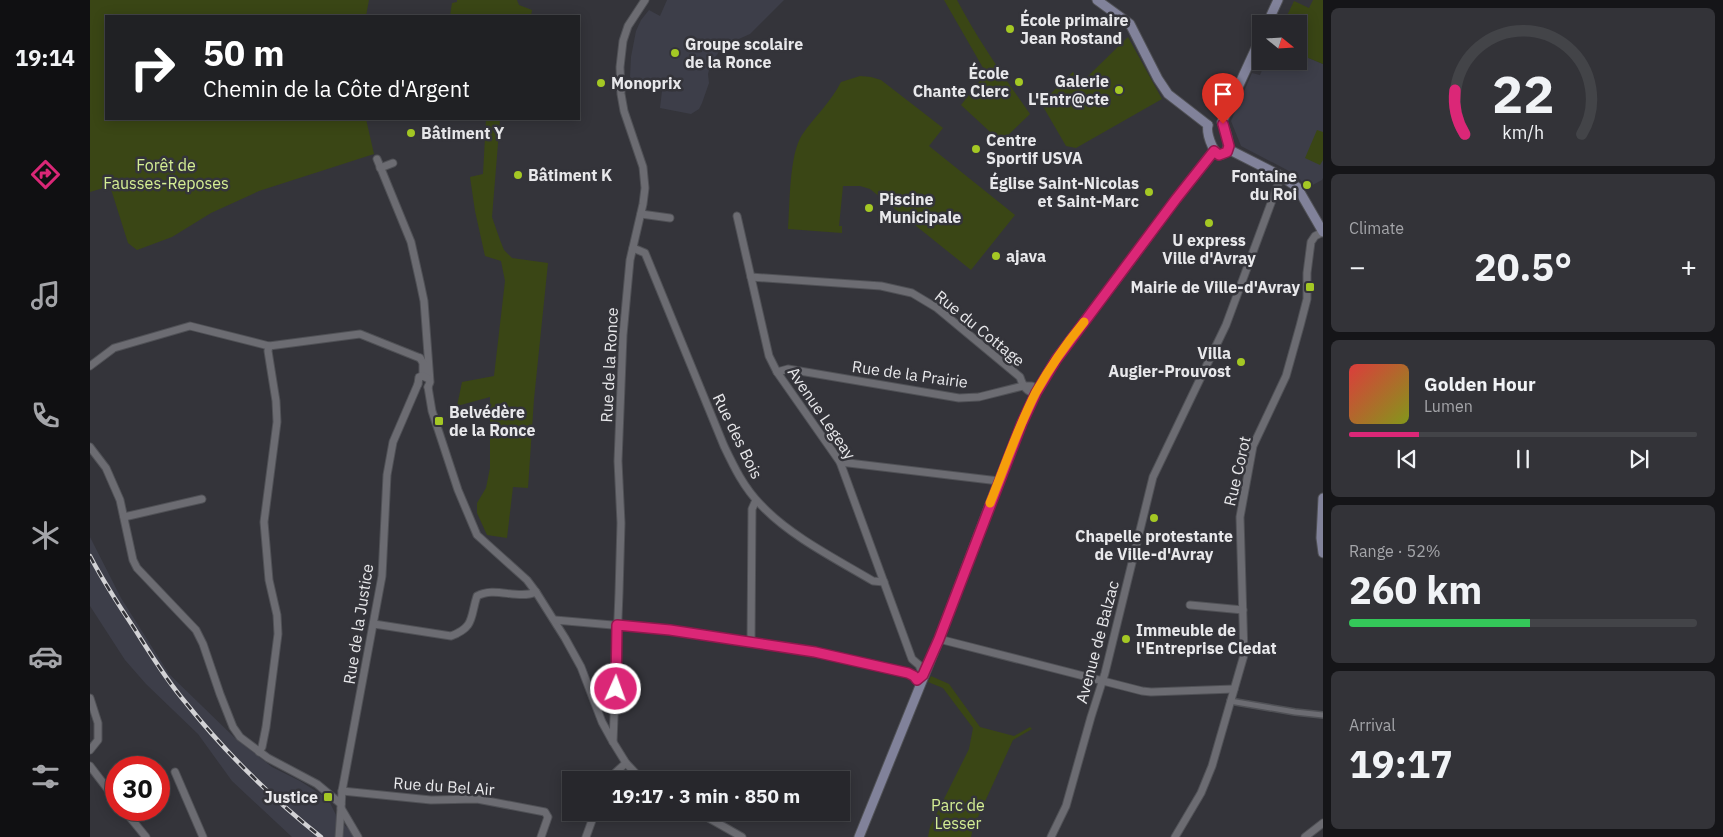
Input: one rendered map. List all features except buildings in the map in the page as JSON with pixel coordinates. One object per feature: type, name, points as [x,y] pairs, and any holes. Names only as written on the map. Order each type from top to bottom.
[{"type":"main road","points":[[1097,0],[1130,24],[1158,79],[1168,94],[1208,125]]},
{"type":"main road","points":[[1271,15],[1278,0]]},
{"type":"main road","points":[[1228,149],[1222,122],[1252,57]]},
{"type":"main road","points":[[1222,122],[1214,121],[1208,125],[1207,130],[1214,151],[1219,155],[1224,154],[1228,149]]},
{"type":"main road","points":[[1228,149],[1281,176],[1297,187],[1323,232]]},
{"type":"main road","points":[[859,837],[939,639],[999,481],[1036,393],[1074,334],[1214,151]]},
{"type":"main road","points":[[1323,498],[1320,538],[1323,553]]},
{"type":"street","name":"Rue de la Ronce","points":[[613,742],[621,523],[618,461],[625,304],[633,248],[645,188],[643,167],[624,111],[620,68],[623,41],[628,26],[645,0]]},
{"type":"street","points":[[377,159],[411,242],[424,302],[427,351],[426,377]]},
{"type":"street","points":[[380,168],[393,163]]},
{"type":"street","name":"Avenue de Balzac","points":[[1051,837],[1066,806],[1103,681],[1153,477],[1226,325],[1281,176]]},
{"type":"street","points":[[641,214],[670,218]]},
{"type":"street","name":"Avenue Legeay","points":[[736,216],[768,348],[777,372],[840,462],[912,659],[919,665],[923,675]]},
{"type":"street","name":"Rue Corot","points":[[1175,837],[1201,793],[1212,766],[1244,655],[1240,517],[1253,446],[1286,376],[1307,299],[1307,273],[1311,242],[1315,236],[1323,232]]},
{"type":"street","name":"Rue des Bois","points":[[633,248],[645,253],[733,465],[746,487],[756,500],[788,529],[873,581],[884,582]]},
{"type":"street","name":"Rue du Cottage","points":[[751,277],[881,286],[912,293],[937,308],[1020,377],[1023,386],[1032,386],[1036,393]]},
{"type":"street","points":[[90,366],[114,348],[190,326],[269,346],[360,334],[420,358],[426,377],[430,382],[428,387],[432,411],[455,481],[478,535],[527,580],[536,592],[581,667],[602,722],[626,762],[634,771]]},
{"type":"street","points":[[259,752],[262,747],[266,727],[278,634],[277,615],[269,580],[264,522],[277,422],[276,401],[268,351],[269,346]]},
{"type":"street","points":[[420,358],[427,351]]},
{"type":"street","name":"Rue de la Prairie","points":[[777,372],[788,369],[959,398],[979,397],[1023,386]]},
{"type":"street","points":[[426,377],[419,377],[418,384],[422,388],[428,387]]},
{"type":"street","name":"Rue de la Justice","points":[[340,834],[342,791],[382,576],[387,475],[393,442],[418,384]]},
{"type":"street","points":[[90,447],[106,468],[120,500],[133,560],[137,568],[196,630],[203,644],[233,727],[240,737],[259,752],[310,780],[341,806],[358,837]]},
{"type":"street","points":[[840,462],[999,481]]},
{"type":"street","points":[[124,517],[202,498]]},
{"type":"street","points":[[751,643],[752,509],[756,500]]},
{"type":"street","points":[[374,624],[451,636],[462,632],[468,625],[477,596],[493,592],[528,595],[536,592]]},
{"type":"street","points":[[1190,605],[1243,610]]},
{"type":"street","points":[[554,620],[670,630],[815,652],[908,673],[917,680],[923,675]]},
{"type":"street","points":[[939,639],[1151,692],[1234,689]]},
{"type":"street","points":[[90,698],[98,723],[98,740],[90,750]]},
{"type":"street","points":[[1230,701],[1323,715]]},
{"type":"street","points":[[617,771],[626,762]]},
{"type":"street","points":[[90,766],[105,786]]},
{"type":"street","points":[[175,772],[203,837]]},
{"type":"street","name":"Rue du Bel Air","points":[[342,791],[431,800],[477,799],[545,812],[548,817],[541,837]]},
{"type":"street","points":[[133,821],[146,837]]},
{"type":"street","points":[[586,837],[592,821]]},
{"type":"street","points":[[714,821],[742,837]]},
{"type":"street","points":[[1305,837],[1323,823]]},
{"type":"shaded area","name":"Groupe scolaire de la Ronce","points":[[667,0],[784,0],[750,34],[723,46],[711,63],[708,74],[709,83],[702,103],[699,109],[691,114],[660,108],[662,91],[641,85],[630,77],[631,57],[636,31],[641,20],[649,10],[660,16]]},
{"type":"shaded area","points":[[1308,58],[1323,64],[1323,178],[1307,188],[1298,177],[1289,171],[1241,146],[1231,121],[1252,73],[1260,75],[1262,70],[1308,70]]},
{"type":"shaded area","points":[[90,537],[121,598],[169,674],[234,737],[272,767],[300,781],[328,799],[338,819],[357,837],[292,837],[232,781],[198,734],[146,684],[125,660],[90,606]]},
{"type":"green space","name":"Forêt de Fausses-Reposes","points":[[90,0],[369,0],[366,15],[105,15],[105,120],[366,120],[374,154],[259,191],[211,213],[172,237],[137,250],[128,243],[110,186],[90,192]]},
{"type":"green space","points":[[457,0],[517,0],[519,5],[532,10],[531,15],[450,15],[452,3],[457,2]]},
{"type":"green space","points":[[944,0],[957,0],[982,44],[1030,114],[1001,142],[961,105],[986,73]]},
{"type":"green space","points":[[1313,0],[1323,0],[1323,64],[1308,58],[1308,15],[1287,15],[1294,1],[1309,8]]},
{"type":"green space","points":[[1128,37],[1162,99],[1076,148],[1066,146],[1041,103],[1073,72],[1080,79],[1084,80]]},
{"type":"green space","points":[[860,76],[881,80],[943,128],[929,146],[1015,215],[971,270],[870,189],[860,186],[843,186],[839,226],[842,226],[842,233],[788,229],[792,167],[802,135],[833,96],[841,82]]},
{"type":"green space","points":[[486,120],[500,120],[492,217],[504,250],[512,258],[548,263],[534,399],[528,488],[513,487],[507,538],[487,535],[477,513],[477,503],[486,488],[490,468],[490,397],[457,406],[462,382],[494,376],[505,281],[501,261],[485,256],[475,211],[470,177],[483,174]]},
{"type":"green space","points":[[1317,130],[1323,132],[1323,160],[1320,165],[1305,158]]},
{"type":"green space","name":"Parc de Lesser","points":[[931,676],[949,684],[980,727],[1014,736],[1030,727],[1032,729],[1013,740],[973,828],[971,837],[928,837],[930,827],[969,749],[973,728],[943,688],[928,682]]},
{"type":"railway","points":[[90,556],[116,601],[158,666],[201,721],[250,774],[321,837]]},
{"type":"slow traffic","points":[[990,503],[1036,393],[1056,360],[1084,322]]},
{"type":"place","name":"École primaire Jean Rostand","points":[[1010,29]]},
{"type":"place","name":"Groupe scolaire de la Ronce","points":[[675,53]]},
{"type":"place","name":"École Chante Clerc","points":[[1019,82]]},
{"type":"place","name":"Monoprix","points":[[601,83]]},
{"type":"place","name":"Galerie L'Entr@cte","points":[[1119,90]]},
{"type":"place","name":"Bâtiment Y","points":[[411,133]]},
{"type":"place","name":"Centre Sportif USVA","points":[[976,149]]},
{"type":"place","name":"Bâtiment K","points":[[518,175]]},
{"type":"place","name":"Fontaine du Roi","points":[[1307,185]]},
{"type":"place","name":"Église Saint-Nicolas et Saint-Marc","points":[[1149,192]]},
{"type":"place","name":"Piscine Municipale","points":[[869,208]]},
{"type":"place","name":"U express Ville d'Avray","points":[[1209,223]]},
{"type":"place","name":"ajava","points":[[996,256]]},
{"type":"place","name":"Mairie de Ville-d'Avray","points":[[1310,287]]},
{"type":"place","name":"Villa Augier-Prouvost","points":[[1241,362]]},
{"type":"place","name":"Belvédère de la Ronce","points":[[439,421]]},
{"type":"place","name":"Chapelle protestante de Ville-d'Avray","points":[[1154,518]]},
{"type":"place","name":"Immeuble de l'Entreprise Cledat","points":[[1126,639]]},
{"type":"place","name":"Justice","points":[[328,797]]},
{"type":"route","points":[[616,689],[617,625],[670,630],[815,652],[908,673],[917,680],[923,675],[939,639],[1022,423],[1036,393],[1074,334],[1214,151],[1219,155],[1227,152],[1229,146],[1223,124]]}]
